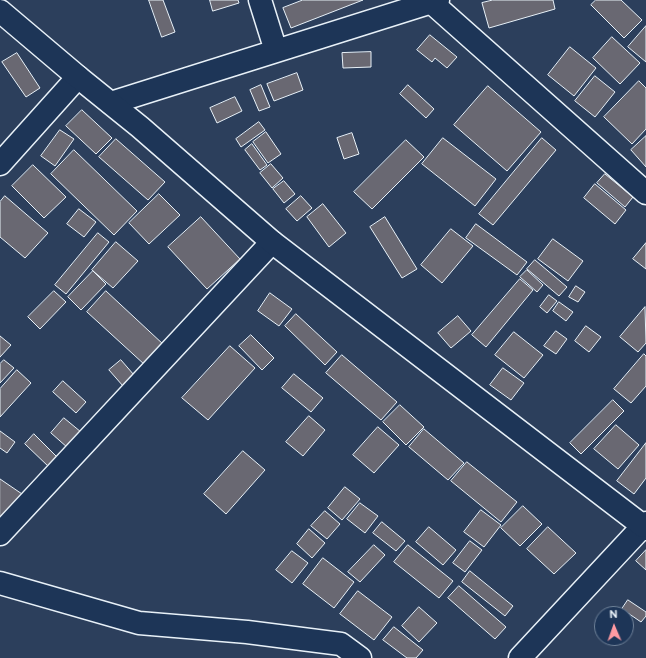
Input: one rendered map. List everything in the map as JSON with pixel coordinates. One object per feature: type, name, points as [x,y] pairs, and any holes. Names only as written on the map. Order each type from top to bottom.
[{"type":"street","points":[[260,0],[276,51]]},
{"type":"street","points":[[111,103],[434,1],[646,193]]},
{"type":"street","points":[[0,11],[111,103],[272,242],[645,526],[520,658]]},
{"type":"street","points":[[0,164],[78,77]]},
{"type":"street","points":[[0,534],[272,242]]},
{"type":"street","points":[[0,583],[139,623],[247,632],[341,644],[360,658]]},
{"type":"building","points":[[149,0],[163,0],[175,32],[162,37]]},
{"type":"building","points":[[210,0],[238,0],[239,3],[213,11]]},
{"type":"building","points":[[303,0],[363,0],[291,28],[283,8]]},
{"type":"building","points":[[493,0],[553,0],[555,9],[489,28],[482,3]]},
{"type":"building","points":[[596,0],[621,0],[642,20],[624,38],[591,5]]},
{"type":"building","points":[[646,26],[646,62],[628,47]]},
{"type":"building","points":[[430,35],[457,57],[447,68],[435,58],[432,62],[417,50]]},
{"type":"building","points":[[612,37],[640,63],[620,84],[593,58]]},
{"type":"building","points":[[570,47],[596,68],[574,96],[548,75]]},
{"type":"building","points":[[371,52],[371,67],[343,68],[342,53]]},
{"type":"building","points":[[17,53],[40,88],[26,97],[2,62]]},
{"type":"building","points":[[297,73],[303,90],[274,101],[267,84]]},
{"type":"building","points":[[595,76],[615,92],[595,117],[575,101]]},
{"type":"building","points":[[639,81],[646,88],[646,129],[632,144],[604,117]]},
{"type":"building","points":[[261,85],[270,107],[259,111],[250,90]]},
{"type":"building","points":[[408,85],[434,109],[426,118],[400,94]]},
{"type":"building","points":[[488,86],[541,132],[507,171],[454,125]]},
{"type":"building","points":[[235,97],[242,111],[217,123],[210,108]]},
{"type":"building","points":[[82,110],[112,138],[96,154],[66,126]]},
{"type":"building","points":[[259,122],[265,130],[241,147],[236,139]]},
{"type":"building","points":[[60,130],[74,139],[55,166],[41,156]]},
{"type":"building","points":[[266,132],[281,154],[268,163],[253,142]]},
{"type":"building","points":[[352,133],[359,154],[344,159],[337,138]]},
{"type":"building","points":[[646,136],[646,167],[631,150]]},
{"type":"building","points":[[443,138],[496,179],[475,206],[422,164]]},
{"type":"building","points":[[542,138],[556,150],[493,225],[479,214]]},
{"type":"building","points":[[116,139],[165,182],[148,200],[99,157]]},
{"type":"building","points":[[406,140],[424,157],[372,209],[354,192]]},
{"type":"building","points":[[252,144],[267,165],[260,170],[245,150]]},
{"type":"building","points":[[74,150],[137,211],[114,235],[51,174]]},
{"type":"building","points":[[271,164],[283,178],[272,188],[260,173]]},
{"type":"building","points":[[33,165],[66,197],[44,218],[12,186]]},
{"type":"building","points":[[605,174],[633,197],[625,207],[597,183]]},
{"type":"building","points":[[284,181],[295,194],[284,203],[273,189]]},
{"type":"building","points":[[595,184],[626,210],[615,224],[584,198]]},
{"type":"building","points":[[159,194],[180,215],[149,244],[129,223]]},
{"type":"building","points":[[5,196],[48,233],[25,258],[0,237],[0,202]]},
{"type":"building","points":[[301,196],[312,208],[297,221],[286,209]]},
{"type":"building","points":[[323,204],[346,233],[329,247],[307,217]]},
{"type":"building","points":[[79,209],[96,222],[84,237],[67,224]]},
{"type":"building","points":[[201,217],[240,259],[207,289],[168,247]]},
{"type":"building","points":[[385,217],[417,269],[402,278],[370,227]]},
{"type":"building","points":[[476,224],[527,262],[517,275],[466,238]]},
{"type":"building","points":[[451,229],[473,246],[442,283],[421,265]]},
{"type":"building","points":[[98,233],[109,242],[66,294],[55,285]]},
{"type":"building","points":[[553,239],[583,261],[568,281],[538,259]]},
{"type":"building","points":[[116,242],[138,261],[113,288],[92,270]]},
{"type":"building","points":[[646,243],[646,269],[633,259]]},
{"type":"building","points":[[535,260],[567,287],[559,296],[527,269]]},
{"type":"building","points":[[527,270],[543,285],[537,292],[520,277]]},
{"type":"building","points":[[93,271],[106,284],[81,310],[68,297]]},
{"type":"building","points":[[520,279],[533,290],[486,347],[472,335]]},
{"type":"building","points":[[576,286],[585,292],[578,302],[569,297]]},
{"type":"building","points":[[54,291],[66,302],[40,329],[28,317]]},
{"type":"building","points":[[106,291],[164,345],[145,365],[87,312]]},
{"type":"building","points":[[270,293],[292,309],[279,326],[258,311]]},
{"type":"building","points":[[549,295],[557,301],[547,313],[540,307]]},
{"type":"building","points":[[559,302],[573,312],[566,321],[553,311]]},
{"type":"building","points":[[645,307],[646,343],[638,352],[620,337]]},
{"type":"building","points":[[296,314],[337,352],[325,365],[285,326]]},
{"type":"building","points":[[458,316],[471,331],[451,348],[438,333]]},
{"type":"building","points":[[586,326],[601,337],[589,352],[575,341]]},
{"type":"building","points":[[556,331],[567,339],[556,354],[544,346]]},
{"type":"building","points":[[514,332],[543,355],[524,378],[495,355]]},
{"type":"building","points":[[251,335],[274,358],[262,370],[239,346]]},
{"type":"building","points":[[0,336],[11,345],[0,357]]},
{"type":"building","points":[[230,346],[255,368],[208,420],[182,398]]},
{"type":"building","points":[[644,354],[646,356],[646,386],[631,403],[614,389]]},
{"type":"building","points":[[342,355],[397,402],[381,420],[326,373]]},
{"type":"building","points":[[4,360],[14,368],[0,383],[0,364]]},
{"type":"building","points":[[121,360],[134,375],[123,386],[109,370]]},
{"type":"building","points":[[503,368],[524,383],[511,400],[490,385]]},
{"type":"building","points":[[17,370],[31,383],[0,417],[0,389]]},
{"type":"building","points":[[294,374],[323,398],[311,412],[282,388]]},
{"type":"building","points":[[63,381],[86,402],[76,413],[53,392]]},
{"type":"building","points":[[613,400],[624,411],[581,454],[570,443]]},
{"type":"building","points":[[400,405],[424,427],[406,445],[383,422]]},
{"type":"building","points":[[309,416],[325,430],[303,456],[286,442]]},
{"type":"building","points":[[64,418],[81,432],[68,448],[51,433]]},
{"type":"building","points":[[616,425],[639,445],[618,469],[594,449]]},
{"type":"building","points":[[378,427],[399,445],[374,473],[353,455]]},
{"type":"building","points":[[424,429],[464,463],[448,480],[409,447]]},
{"type":"building","points":[[0,431],[15,442],[7,453],[0,448]]},
{"type":"building","points":[[34,434],[59,459],[50,468],[25,444]]},
{"type":"building","points":[[646,443],[646,478],[634,494],[617,481]]},
{"type":"building","points":[[243,451],[265,470],[226,514],[204,494]]},
{"type":"building","points":[[467,462],[517,502],[501,522],[451,481]]},
{"type":"building","points":[[0,479],[25,496],[8,523],[0,518]]},
{"type":"building","points":[[345,487],[360,499],[342,520],[328,508]]},
{"type":"building","points":[[360,503],[378,516],[365,533],[347,519]]},
{"type":"building","points":[[523,506],[542,524],[520,546],[501,528]]},
{"type":"building","points":[[481,510],[501,525],[484,547],[464,532]]},
{"type":"building","points":[[325,511],[340,524],[327,539],[311,526]]},
{"type":"building","points":[[382,522],[405,541],[396,551],[373,533]]},
{"type":"building","points":[[429,527],[456,550],[443,565],[416,542]]},
{"type":"building","points":[[548,527],[576,553],[554,574],[527,549]]},
{"type":"building","points":[[309,529],[325,543],[312,558],[297,544]]},
{"type":"building","points":[[470,541],[482,550],[465,572],[453,563]]},
{"type":"building","points":[[374,545],[385,555],[360,582],[348,572]]},
{"type":"building","points":[[408,545],[453,581],[439,598],[394,562]]},
{"type":"building","points":[[646,550],[646,570],[636,561]]},
{"type":"building","points":[[292,551],[308,563],[292,583],[276,570]]},
{"type":"building","points":[[323,558],[354,582],[334,608],[303,584]]},
{"type":"building","points":[[470,571],[513,606],[505,616],[462,582]]},
{"type":"building","points":[[459,586],[506,627],[495,639],[448,598]]},
{"type":"building","points":[[358,591],[392,617],[374,640],[340,614]]},
{"type":"building","points":[[628,600],[646,612],[646,616],[641,622],[634,617],[634,606],[624,606]]},
{"type":"building","points":[[419,607],[437,623],[419,642],[402,626]]},
{"type":"building","points":[[394,627],[423,650],[416,658],[407,658],[383,640]]}]
